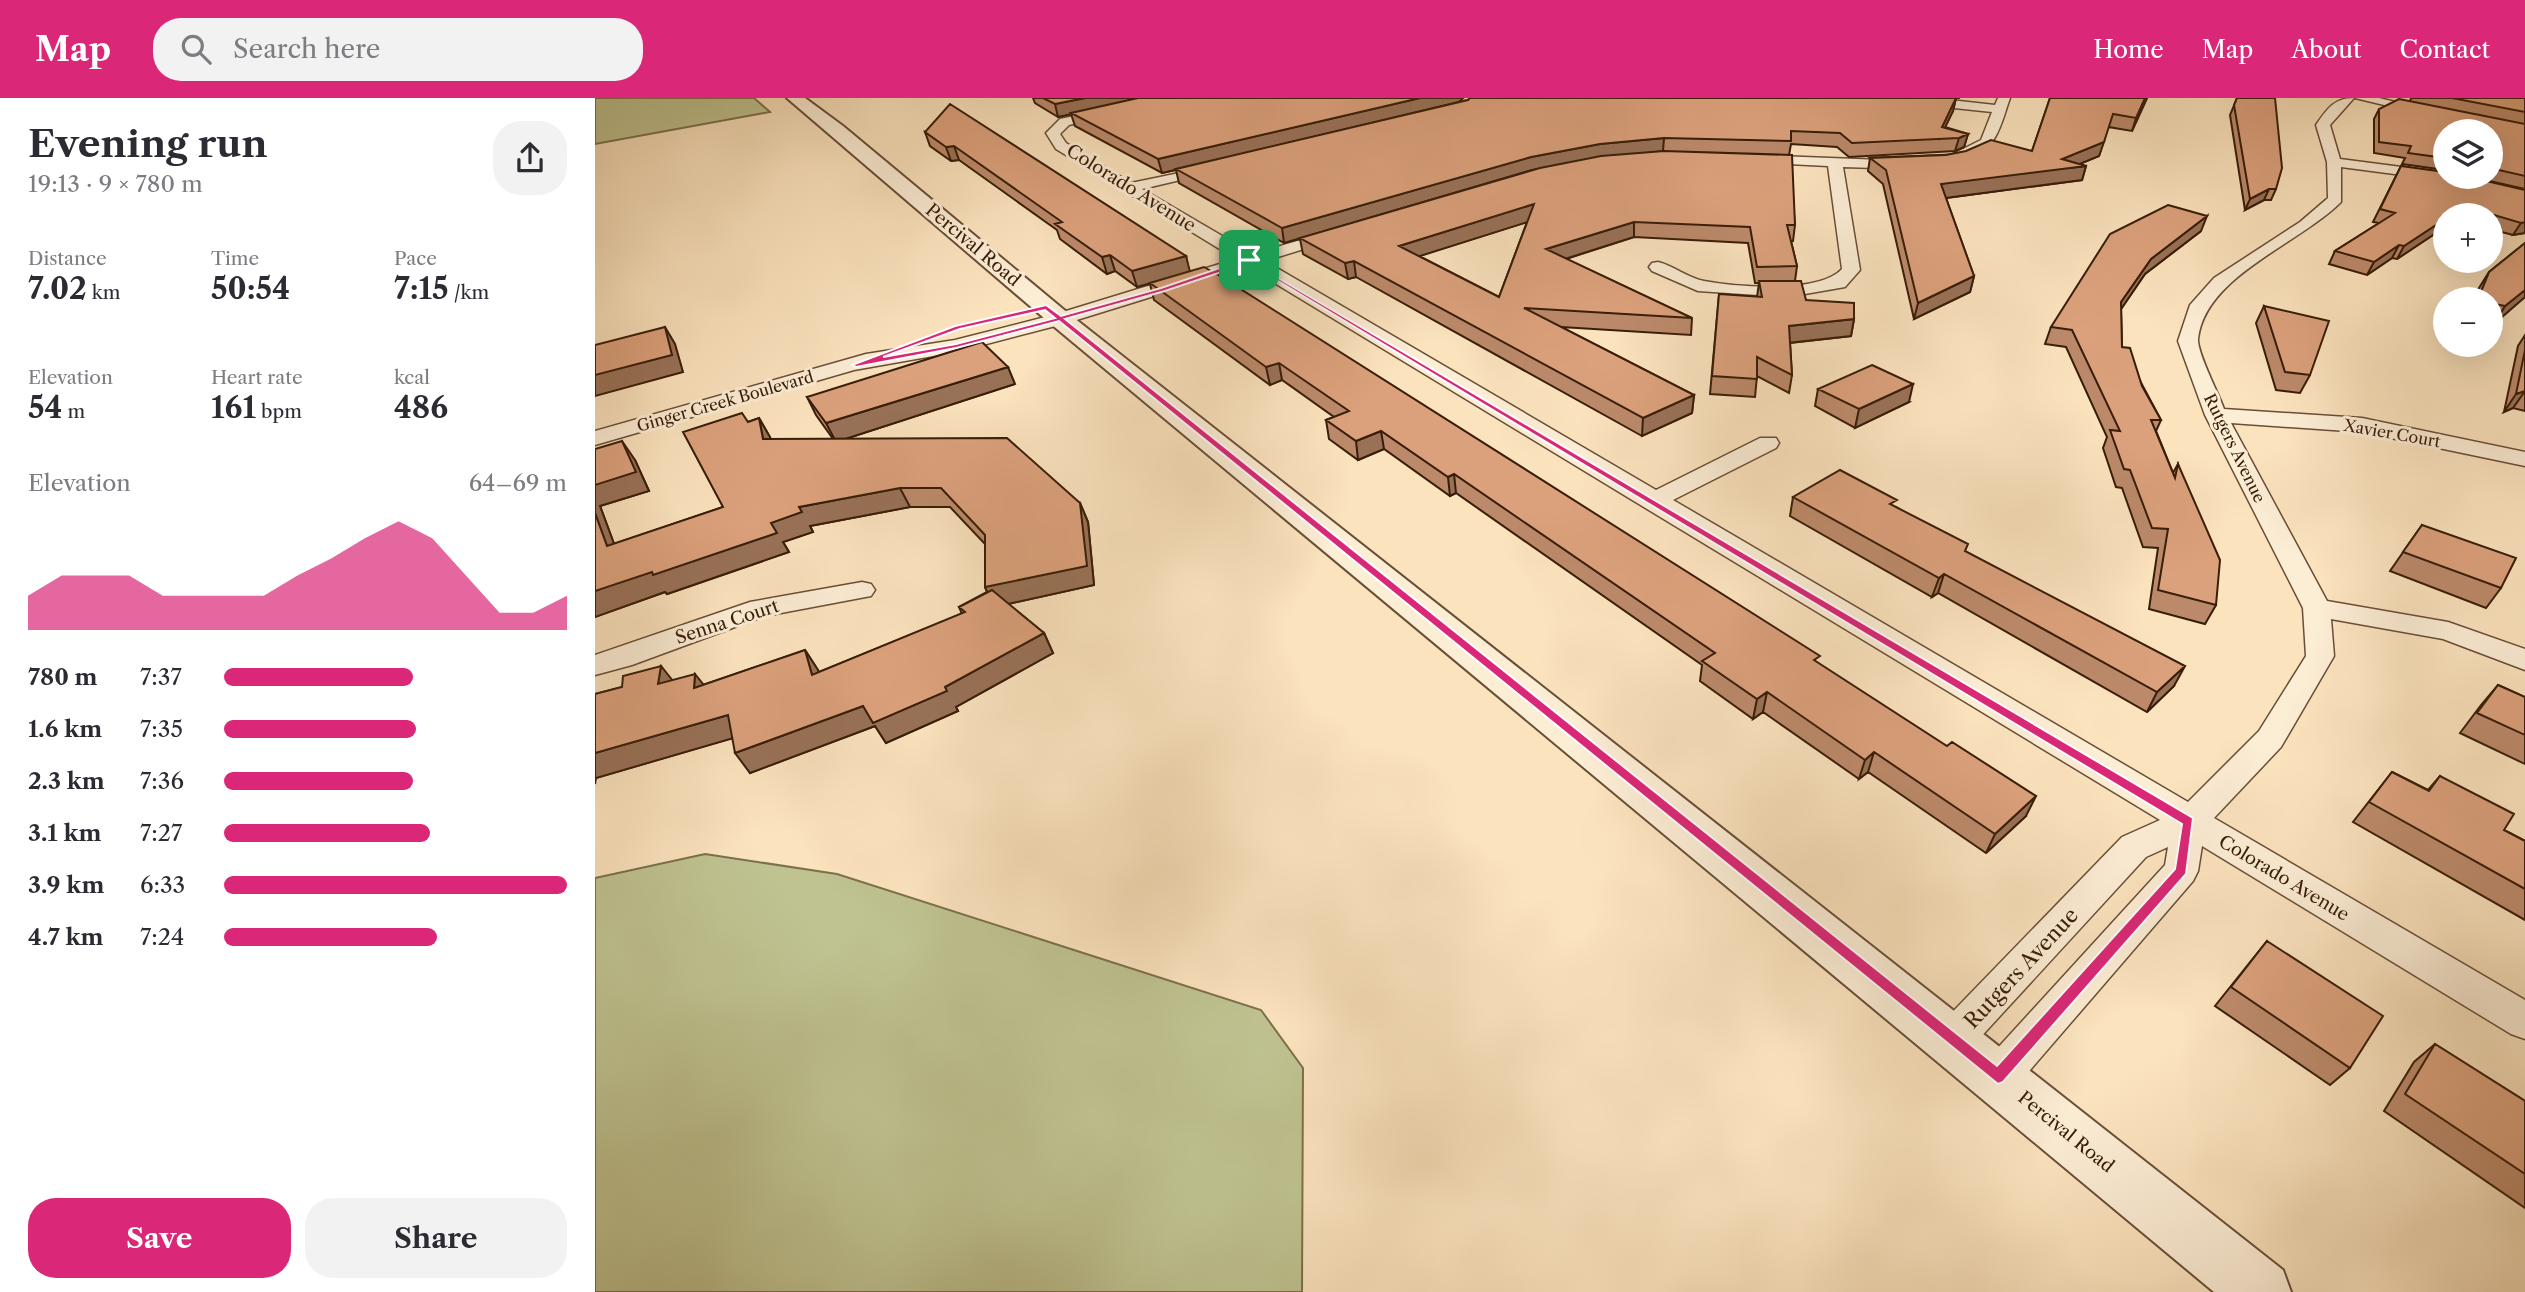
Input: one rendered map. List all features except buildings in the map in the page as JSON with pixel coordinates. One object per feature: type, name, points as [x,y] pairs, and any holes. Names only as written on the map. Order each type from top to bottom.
[{"type":"street","name":"Percival Road","points":[[795,98],[837,130],[1053,313],[2262,1292]]},
{"type":"street","name":"Colorado Avenue","points":[[1178,98],[1065,122],[1053,133],[1061,146],[1129,188],[2525,1021]]},
{"type":"street","points":[[1897,98],[2002,104],[1994,134],[1979,151],[1941,161]]},
{"type":"street","name":"Rutgers Avenue","points":[[1952,1040],[2134,847],[2189,822],[2270,738],[2320,656],[2317,608],[2216,415],[2188,341],[2204,298],[2244,264],[2316,220],[2336,199],[2334,162],[2323,125],[2333,110],[2348,98]]},
{"type":"street","points":[[2361,98],[2443,114]]},
{"type":"street","points":[[1733,158],[1835,163],[1919,163]]},
{"type":"street","points":[[1129,188],[1236,162]]},
{"type":"street","points":[[2334,162],[2433,176]]},
{"type":"street","points":[[1658,267],[1697,286],[1788,292],[1839,283],[1851,270],[1835,163]]},
{"type":"street","name":"Ginger Creek Boulevard","points":[[595,438],[856,365],[956,346],[1053,313],[1163,290],[1249,260],[1353,230]]},
{"type":"street","name":"Xavier Court","points":[[2216,415],[2362,425],[2525,459]]},
{"type":"street","points":[[1653,501],[1768,443]]},
{"type":"street","name":"Senna Court","points":[[595,665],[622,658],[760,608],[862,590]]},
{"type":"street","points":[[2317,608],[2448,631],[2525,660]]},
{"type":"street","points":[[1998,1077],[2181,871],[2189,822]]},
{"type":"green space","points":[[595,98],[754,98],[770,112],[595,144]]},
{"type":"green space","points":[[705,854],[837,874],[1261,1010],[1303,1068],[1302,1292],[595,1292],[595,878]]},
{"type":"route","points":[[1249,260],[1163,290],[1060,319],[956,346],[856,365],[958,327],[1046,307],[1060,319],[1149,391],[1998,1077],[2181,871],[2189,822],[1249,260]]}]
